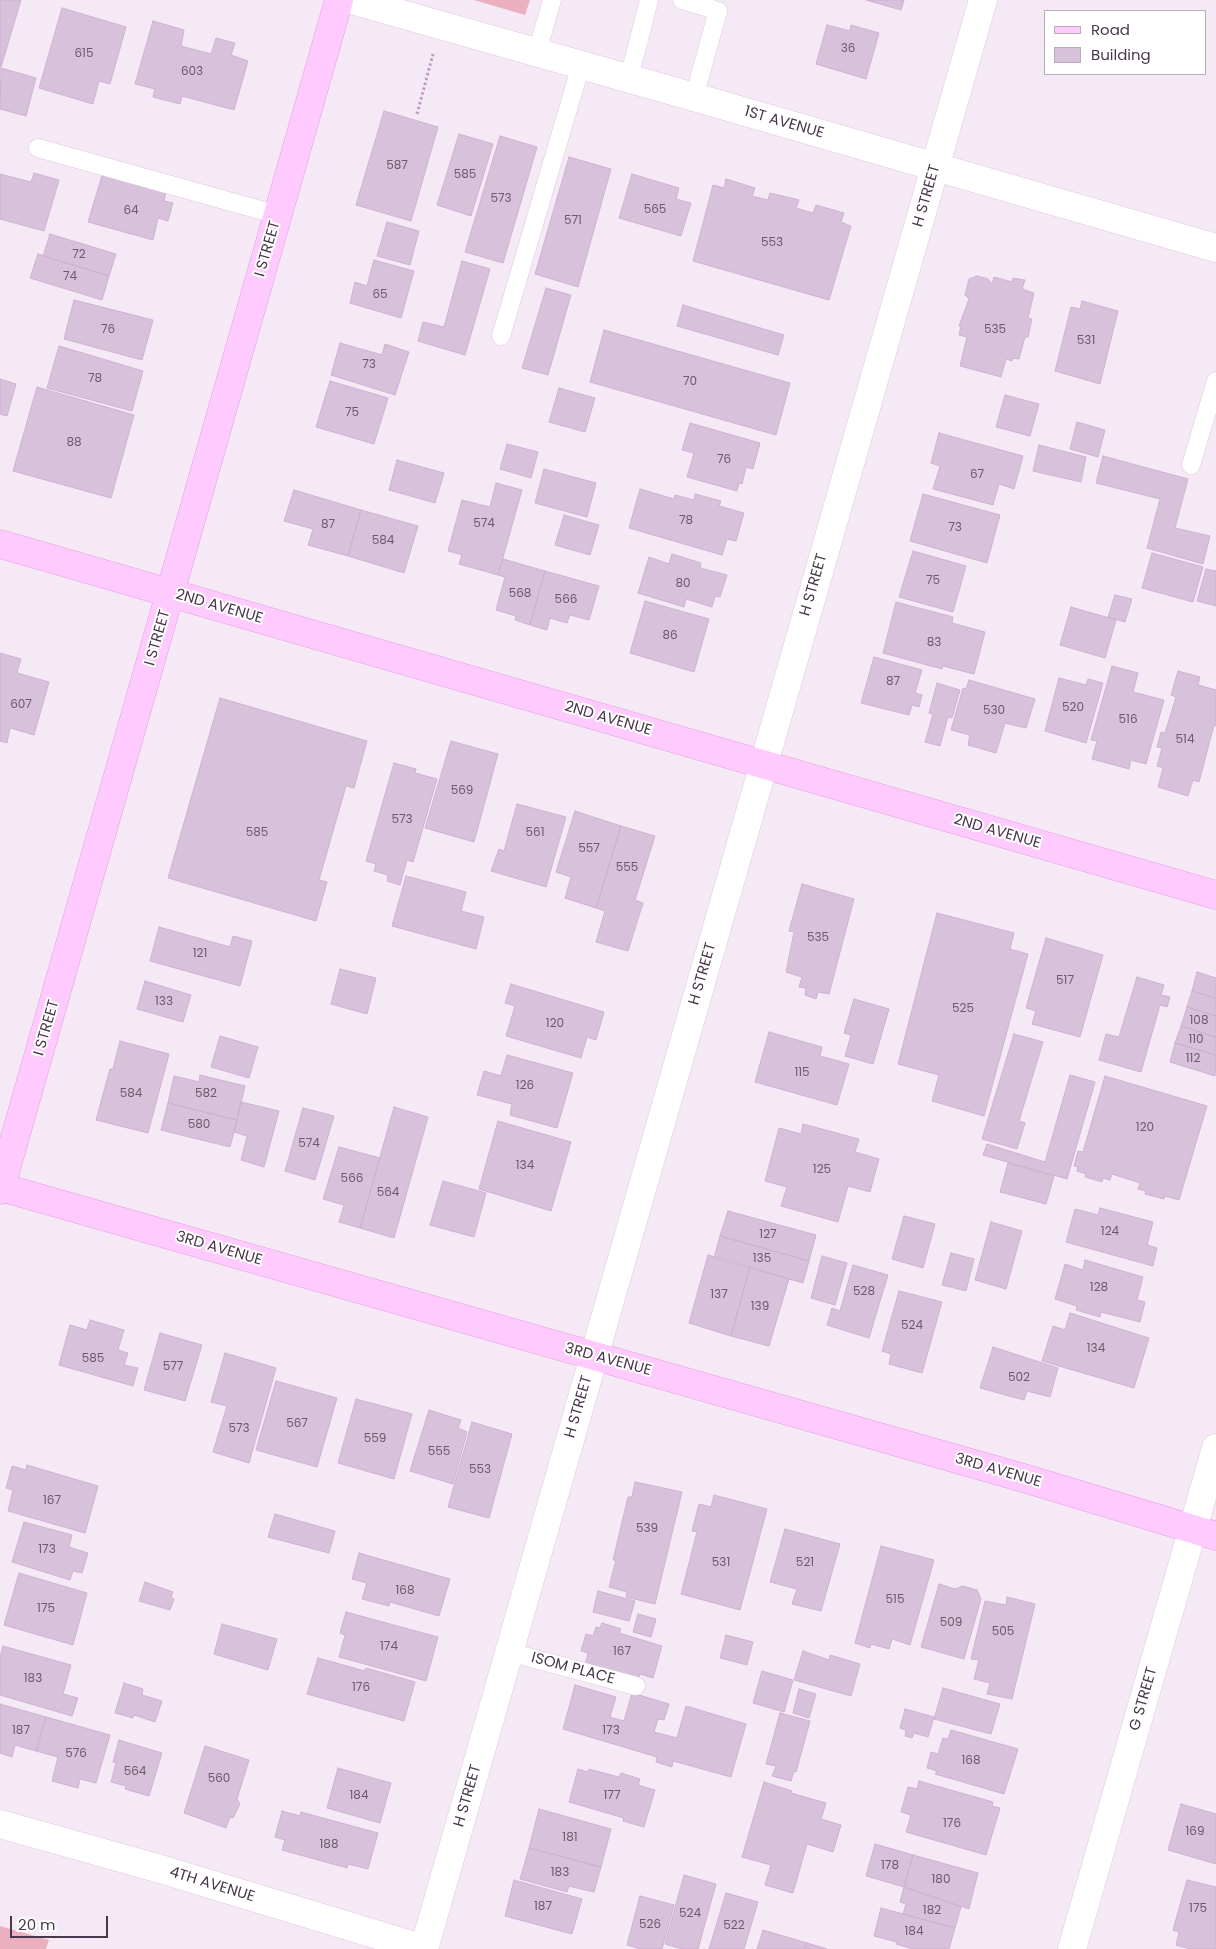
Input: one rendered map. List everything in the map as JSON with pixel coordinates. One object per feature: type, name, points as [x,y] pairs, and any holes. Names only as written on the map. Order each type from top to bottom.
[{"type":"street","name":"I STREET","points":[[0,1188],[339,0]]},
{"type":"street","name":"1ST AVENUE","points":[[352,0],[1216,248]]},
{"type":"street","name":"H STREET","points":[[424,1949],[762,764],[983,0]]},
{"type":"street","name":"2ND AVENUE","points":[[0,544],[1216,895]]},
{"type":"street","name":"3RD AVENUE","points":[[0,1188],[1027,1479],[1204,1532]]},
{"type":"street","name":"G STREET","points":[[1072,1949],[1204,1532],[1216,1448]]},
{"type":"street","name":"4TH AVENUE","points":[[0,1824],[158,1868],[424,1949]]},
{"type":"lane","points":[[537,52],[552,0]]},
{"type":"lane","points":[[682,0],[718,11],[694,97]]},
{"type":"lane","points":[[629,78],[648,1]]},
{"type":"lane","points":[[501,336],[581,65]]},
{"type":"lane","points":[[38,148],[278,215]]},
{"type":"lane","points":[[1191,465],[1216,381]]},
{"type":"lane","name":"ISOM PLACE","points":[[509,1652],[636,1686]]},
{"type":"path","points":[[417,114],[433,52]]},
{"type":"shaded area","points":[[474,0],[530,0],[525,15]]},
{"type":"shaded area","points":[[0,1926],[49,1940],[46,1949],[0,1949]]},
{"type":"building","points":[[0,0],[21,0],[1,67],[0,67]]},
{"type":"building","points":[[866,0],[904,0],[901,10]]},
{"type":"building","points":[[62,8],[126,27],[110,84],[99,81],[93,104],[39,88]]},
{"type":"building","points":[[153,21],[184,30],[181,46],[211,54],[216,38],[235,43],[231,55],[248,61],[234,110],[182,96],[180,104],[153,97],[155,89],[135,84]]},
{"type":"building","points":[[827,25],[850,31],[851,25],[879,33],[866,79],[816,64]]},
{"type":"building","points":[[1,68],[36,78],[26,116],[0,109]]},
{"type":"building","points":[[384,111],[438,127],[411,221],[356,205]]},
{"type":"building","points":[[459,134],[493,144],[471,216],[437,205]]},
{"type":"building","points":[[500,136],[537,147],[503,263],[465,252]]},
{"type":"building","points":[[569,157],[611,169],[578,287],[535,274]]},
{"type":"building","points":[[104,169],[167,187],[164,201],[173,203],[168,221],[158,218],[153,240],[88,222]]},
{"type":"building","points":[[34,173],[59,180],[44,231],[0,219],[0,174],[31,182]]},
{"type":"building","points":[[632,174],[679,188],[676,199],[691,203],[681,236],[619,218]]},
{"type":"building","points":[[726,179],[755,188],[752,196],[768,200],[770,193],[799,200],[796,208],[813,213],[816,205],[844,213],[841,222],[851,226],[829,300],[693,261],[713,185],[724,188]]},
{"type":"building","points":[[387,222],[419,231],[410,265],[377,256]]},
{"type":"building","points":[[50,234],[116,254],[109,276],[43,256]]},
{"type":"building","points":[[38,254],[109,276],[102,300],[30,278]]},
{"type":"building","points":[[374,260],[414,271],[401,318],[350,303],[355,282],[367,286]]},
{"type":"building","points":[[462,261],[490,269],[465,355],[418,341],[423,322],[444,327]]},
{"type":"building","points":[[977,276],[988,279],[992,284],[994,277],[1012,282],[1013,278],[1025,280],[1022,289],[1034,293],[1028,318],[1032,319],[1028,337],[1025,337],[1019,359],[1013,358],[1012,361],[1006,359],[1001,377],[960,366],[967,337],[959,335],[961,326],[959,326],[969,299],[965,295],[969,279]]},
{"type":"building","points":[[546,288],[571,295],[548,375],[522,368]]},
{"type":"building","points":[[74,300],[153,320],[142,360],[64,339]]},
{"type":"building","points":[[1082,301],[1118,311],[1100,384],[1055,371],[1071,307],[1080,309]]},
{"type":"building","points":[[683,305],[784,335],[778,355],[677,326]]},
{"type":"building","points":[[604,330],[790,383],[776,435],[590,382]]},
{"type":"building","points":[[340,343],[382,355],[385,344],[409,352],[395,395],[331,375]]},
{"type":"building","points":[[59,346],[143,371],[132,411],[47,388]]},
{"type":"building","points":[[0,379],[16,384],[7,416],[0,414]]},
{"type":"building","points":[[330,381],[388,398],[374,444],[316,427]]},
{"type":"building","points":[[37,387],[134,415],[111,498],[13,471]]},
{"type":"building","points":[[559,388],[595,398],[585,432],[549,422]]},
{"type":"building","points":[[1005,395],[1039,404],[1030,436],[996,427]]},
{"type":"building","points":[[1077,422],[1105,430],[1098,457],[1070,449]]},
{"type":"building","points":[[690,423],[760,443],[753,469],[746,467],[742,484],[739,483],[737,491],[687,477],[694,453],[682,450]]},
{"type":"building","points":[[939,433],[1023,456],[1014,489],[999,484],[993,505],[933,489],[940,466],[931,463]]},
{"type":"building","points":[[507,444],[538,452],[531,478],[500,469]]},
{"type":"building","points":[[1039,445],[1086,457],[1081,482],[1033,471]]},
{"type":"building","points":[[1103,456],[1188,479],[1175,528],[1210,536],[1203,564],[1147,548],[1160,499],[1096,483]]},
{"type":"building","points":[[397,460],[444,473],[435,503],[389,490]]},
{"type":"building","points":[[544,469],[596,483],[587,517],[535,503]]},
{"type":"building","points":[[496,483],[522,490],[498,575],[459,564],[462,555],[448,551],[462,500],[490,507]]},
{"type":"building","points":[[640,489],[674,499],[675,495],[694,500],[695,494],[721,501],[719,506],[744,513],[736,541],[727,539],[722,555],[629,528]]},
{"type":"building","points":[[294,490],[361,510],[348,556],[308,545],[313,529],[284,521]]},
{"type":"building","points":[[923,494],[1000,515],[987,563],[910,541]]},
{"type":"building","points":[[361,510],[418,526],[404,573],[348,556]]},
{"type":"building","points":[[564,515],[599,525],[590,555],[555,545]]},
{"type":"building","points":[[913,551],[966,566],[953,612],[899,597]]},
{"type":"building","points":[[1152,553],[1203,567],[1193,602],[1142,588]]},
{"type":"building","points":[[672,554],[701,563],[700,568],[727,575],[720,597],[715,596],[712,607],[686,599],[684,607],[638,593],[649,557],[669,564]]},
{"type":"building","points":[[503,559],[545,571],[530,625],[515,620],[516,616],[496,610],[505,577],[498,575]]},
{"type":"building","points":[[1206,569],[1216,571],[1216,606],[1197,601]]},
{"type":"building","points":[[545,571],[599,586],[589,620],[570,615],[567,623],[550,618],[547,630],[530,625]]},
{"type":"building","points":[[1115,595],[1132,599],[1125,622],[1108,617]]},
{"type":"building","points":[[645,601],[709,619],[694,672],[630,653]]},
{"type":"building","points":[[896,602],[953,617],[952,623],[985,632],[974,674],[943,666],[942,669],[883,653]]},
{"type":"building","points":[[1071,607],[1116,620],[1105,658],[1060,645]]},
{"type":"building","points":[[0,653],[21,659],[17,673],[49,682],[34,735],[10,728],[7,743],[0,741]]},
{"type":"building","points":[[874,657],[922,670],[915,693],[922,695],[919,707],[912,705],[909,715],[861,703]]},
{"type":"building","points":[[1112,666],[1138,673],[1133,692],[1164,700],[1146,764],[1131,760],[1129,769],[1092,759],[1097,741],[1091,740]]},
{"type":"building","points":[[1178,671],[1200,677],[1198,685],[1216,690],[1216,726],[1214,725],[1199,782],[1193,780],[1188,796],[1158,787],[1163,768],[1157,766],[1162,748],[1157,747],[1161,732],[1165,733],[1176,697],[1171,695]]},
{"type":"building","points":[[1059,678],[1086,685],[1088,679],[1103,683],[1086,743],[1045,731]]},
{"type":"building","points":[[969,680],[1035,699],[1026,728],[1005,723],[996,753],[968,745],[970,735],[951,730],[963,688],[966,689]]},
{"type":"building","points":[[937,683],[960,690],[952,718],[948,717],[940,746],[925,742],[933,714],[929,713]]},
{"type":"building","points":[[220,698],[367,741],[354,788],[346,786],[319,880],[327,882],[316,921],[168,878]]},
{"type":"building","points":[[451,741],[498,754],[474,842],[425,828]]},
{"type":"building","points":[[394,763],[416,769],[415,773],[437,779],[413,862],[407,860],[400,885],[387,881],[388,875],[374,871],[376,864],[366,861]]},
{"type":"building","points":[[517,804],[566,817],[546,887],[491,871],[499,849],[504,851]]},
{"type":"building","points":[[575,811],[621,826],[596,908],[565,898],[571,877],[556,872]]},
{"type":"building","points":[[621,826],[655,836],[635,900],[643,903],[628,951],[596,942],[605,911],[596,908]]},
{"type":"building","points":[[406,876],[466,892],[461,911],[484,917],[476,949],[392,926]]},
{"type":"building","points":[[802,884],[854,899],[829,994],[818,992],[816,999],[805,995],[806,988],[799,987],[802,977],[786,972],[794,932],[789,931]]},
{"type":"building","points":[[937,913],[1014,933],[1010,949],[1028,954],[984,1116],[932,1101],[939,1075],[898,1064]]},
{"type":"building","points":[[159,927],[230,947],[233,936],[252,941],[240,986],[150,961]]},
{"type":"building","points":[[1046,938],[1103,955],[1080,1037],[1032,1024],[1036,1011],[1026,1008]]},
{"type":"building","points":[[340,969],[376,978],[367,1014],[331,1004]]},
{"type":"building","points":[[1197,972],[1216,978],[1216,998],[1192,991]]},
{"type":"building","points":[[1137,977],[1164,985],[1161,995],[1170,997],[1167,1007],[1160,1005],[1141,1072],[1099,1060],[1106,1034],[1119,1037]]},
{"type":"building","points":[[145,981],[191,995],[183,1022],[137,1009]]},
{"type":"building","points":[[511,984],[604,1012],[596,1040],[587,1037],[581,1058],[506,1036],[515,1006],[505,1003]]},
{"type":"building","points":[[1192,991],[1216,998],[1216,1016],[1187,1007]]},
{"type":"building","points":[[854,999],[889,1009],[873,1064],[845,1056],[851,1035],[844,1033]]},
{"type":"building","points":[[1187,1007],[1216,1016],[1216,1037],[1181,1026]]},
{"type":"building","points":[[1181,1026],[1216,1037],[1216,1055],[1175,1043]]},
{"type":"building","points":[[769,1032],[822,1047],[820,1056],[849,1064],[837,1105],[755,1082]]},
{"type":"building","points":[[1014,1034],[1043,1042],[1019,1121],[1025,1123],[1017,1149],[982,1139]]},
{"type":"building","points":[[220,1036],[258,1047],[249,1078],[211,1067]]},
{"type":"building","points":[[120,1041],[169,1054],[148,1133],[96,1120]]},
{"type":"building","points":[[1175,1043],[1216,1055],[1215,1076],[1170,1062]]},
{"type":"building","points":[[507,1055],[573,1073],[557,1128],[510,1115],[512,1104],[477,1095],[484,1071],[501,1076]]},
{"type":"building","points":[[200,1075],[245,1086],[237,1120],[168,1103],[174,1076],[199,1082]]},
{"type":"building","points":[[1070,1075],[1095,1082],[1067,1179],[983,1155],[987,1144],[1045,1162]]},
{"type":"building","points":[[1105,1076],[1207,1106],[1179,1200],[1165,1196],[1164,1199],[1145,1194],[1146,1191],[1138,1189],[1140,1183],[1112,1174],[1110,1180],[1103,1178],[1102,1182],[1085,1177],[1086,1174],[1077,1171],[1078,1167],[1074,1166],[1078,1151],[1083,1152]]},
{"type":"building","points":[[241,1102],[279,1111],[264,1167],[241,1160],[247,1136],[234,1132]]},
{"type":"building","points":[[168,1103],[237,1120],[230,1147],[161,1130]]},
{"type":"building","points":[[394,1107],[428,1117],[394,1238],[360,1228]]},
{"type":"building","points":[[303,1108],[334,1116],[315,1180],[285,1171]]},
{"type":"building","points":[[498,1121],[571,1142],[551,1211],[479,1189]]},
{"type":"building","points":[[803,1124],[859,1139],[855,1152],[879,1159],[870,1192],[848,1186],[838,1222],[781,1206],[787,1187],[765,1181],[779,1128],[801,1134]]},
{"type":"building","points":[[339,1147],[380,1158],[360,1228],[339,1222],[344,1205],[323,1199]]},
{"type":"building","points":[[1008,1163],[1054,1176],[1046,1204],[1000,1192]]},
{"type":"building","points":[[443,1181],[486,1193],[474,1237],[430,1225]]},
{"type":"building","points":[[1100,1208],[1153,1222],[1147,1245],[1157,1248],[1153,1266],[1066,1242],[1075,1209],[1098,1215]]},
{"type":"building","points":[[728,1211],[816,1235],[809,1261],[720,1236]]},
{"type":"building","points":[[904,1216],[935,1224],[923,1268],[892,1259]]},
{"type":"building","points":[[991,1222],[1022,1231],[1006,1289],[975,1280]]},
{"type":"building","points":[[720,1236],[809,1261],[803,1283],[714,1258]]},
{"type":"building","points":[[951,1253],[974,1259],[966,1291],[942,1285]]},
{"type":"building","points":[[708,1255],[750,1267],[731,1336],[689,1323]]},
{"type":"building","points":[[822,1256],[847,1263],[835,1305],[811,1298]]},
{"type":"building","points":[[1085,1260],[1143,1277],[1137,1300],[1145,1302],[1140,1322],[1101,1312],[1100,1317],[1076,1310],[1077,1306],[1055,1299],[1065,1264],[1083,1270]]},
{"type":"building","points":[[853,1265],[888,1275],[869,1338],[827,1325],[832,1308],[840,1311]]},
{"type":"building","points":[[750,1267],[789,1279],[769,1346],[731,1336]]},
{"type":"building","points":[[899,1291],[942,1302],[922,1373],[889,1364],[891,1354],[882,1351]]},
{"type":"building","points":[[1070,1313],[1149,1338],[1134,1388],[1042,1361],[1053,1326],[1065,1330]]},
{"type":"building","points":[[90,1320],[124,1330],[118,1350],[128,1353],[124,1365],[138,1368],[133,1386],[59,1365],[70,1325],[87,1330]]},
{"type":"building","points":[[160,1333],[202,1345],[185,1401],[144,1390]]},
{"type":"building","points":[[993,1347],[1058,1368],[1050,1397],[1027,1391],[1024,1400],[980,1388]]},
{"type":"building","points":[[225,1353],[276,1368],[249,1463],[213,1452],[227,1406],[211,1402]]},
{"type":"building","points":[[276,1381],[337,1398],[317,1467],[256,1450]]},
{"type":"building","points":[[356,1399],[412,1414],[394,1479],[338,1463]]},
{"type":"building","points":[[429,1410],[461,1420],[458,1428],[467,1432],[453,1484],[410,1471]]},
{"type":"building","points":[[472,1422],[512,1434],[489,1518],[448,1507]]},
{"type":"building","points":[[27,1465],[98,1486],[85,1533],[8,1511],[13,1490],[6,1488],[12,1466],[26,1470]]},
{"type":"building","points":[[635,1482],[682,1492],[655,1604],[626,1597],[627,1592],[609,1587],[616,1560],[613,1560],[628,1497],[632,1497]]},
{"type":"building","points":[[714,1495],[767,1509],[740,1610],[681,1594],[697,1532],[692,1531],[699,1504],[711,1507]]},
{"type":"building","points":[[275,1514],[335,1531],[329,1553],[268,1537]]},
{"type":"building","points":[[24,1522],[72,1535],[69,1547],[88,1553],[82,1573],[73,1571],[70,1580],[12,1562]]},
{"type":"building","points":[[785,1529],[840,1544],[821,1611],[792,1604],[797,1589],[770,1582]]},
{"type":"building","points":[[881,1546],[934,1560],[910,1645],[892,1639],[889,1649],[871,1644],[870,1648],[855,1643]]},
{"type":"building","points":[[359,1553],[450,1579],[439,1616],[390,1602],[389,1606],[362,1599],[367,1583],[352,1579]]},
{"type":"building","points":[[19,1573],[87,1593],[73,1645],[4,1625]]},
{"type":"building","points":[[145,1582],[173,1592],[171,1598],[174,1599],[170,1610],[139,1601]]},
{"type":"building","points":[[939,1584],[955,1589],[963,1586],[977,1590],[981,1599],[964,1659],[921,1647]]},
{"type":"building","points":[[598,1591],[635,1601],[629,1621],[593,1612]]},
{"type":"building","points":[[1007,1597],[1035,1604],[1012,1699],[987,1694],[990,1683],[974,1679],[979,1660],[971,1659],[985,1601],[1006,1605]]},
{"type":"building","points":[[346,1612],[438,1637],[426,1681],[339,1657],[345,1635],[340,1633]]},
{"type":"building","points":[[638,1614],[656,1619],[651,1637],[633,1632]]},
{"type":"building","points":[[602,1623],[621,1629],[619,1633],[662,1646],[653,1678],[640,1674],[638,1680],[585,1665],[588,1653],[581,1651],[586,1634],[593,1636],[596,1627],[600,1628]]},
{"type":"building","points":[[222,1624],[277,1639],[268,1670],[214,1654]]},
{"type":"building","points":[[726,1635],[753,1642],[747,1665],[720,1658]]},
{"type":"building","points":[[3,1646],[71,1665],[63,1694],[78,1698],[72,1716],[0,1695],[0,1657]]},
{"type":"building","points":[[803,1651],[829,1660],[830,1655],[860,1664],[851,1696],[794,1680]]},
{"type":"building","points":[[318,1658],[365,1671],[366,1668],[415,1682],[404,1721],[307,1694]]},
{"type":"building","points":[[762,1671],[793,1680],[784,1712],[753,1703]]},
{"type":"building","points":[[124,1683],[143,1689],[142,1695],[162,1701],[155,1722],[134,1715],[133,1718],[115,1713]]},
{"type":"building","points":[[575,1685],[616,1697],[610,1717],[624,1721],[632,1693],[669,1704],[664,1720],[658,1719],[654,1732],[677,1738],[686,1706],[746,1724],[731,1777],[673,1761],[672,1767],[656,1762],[657,1757],[563,1729]]},
{"type":"building","points":[[943,1688],[1000,1704],[991,1734],[934,1719]]},
{"type":"building","points":[[799,1689],[816,1694],[809,1718],[793,1713]]},
{"type":"building","points":[[0,1704],[46,1717],[36,1751],[15,1745],[12,1757],[0,1753]]},
{"type":"building","points":[[905,1709],[934,1717],[928,1737],[914,1733],[912,1738],[905,1736],[906,1730],[900,1728]]},
{"type":"building","points":[[780,1713],[810,1721],[796,1772],[794,1771],[791,1781],[772,1776],[776,1766],[766,1764]]},
{"type":"building","points":[[46,1717],[110,1735],[96,1783],[80,1779],[78,1788],[52,1781],[58,1757],[36,1751]]},
{"type":"building","points":[[951,1730],[1018,1749],[1004,1794],[935,1774],[937,1771],[927,1768],[931,1752],[938,1754],[943,1738],[948,1739]]},
{"type":"building","points":[[119,1740],[162,1753],[149,1796],[125,1789],[126,1786],[111,1782],[116,1763],[113,1762]]},
{"type":"building","points":[[205,1746],[249,1760],[237,1799],[240,1804],[233,1818],[230,1817],[226,1828],[184,1813]]},
{"type":"building","points":[[338,1768],[391,1783],[380,1823],[327,1808]]},
{"type":"building","points":[[578,1769],[588,1772],[589,1769],[619,1777],[621,1773],[640,1779],[638,1785],[655,1790],[644,1827],[623,1821],[624,1818],[569,1802]]},
{"type":"building","points":[[919,1781],[993,1802],[992,1806],[1000,1808],[986,1855],[906,1832],[911,1815],[901,1812],[908,1787],[917,1789]]},
{"type":"building","points":[[764,1782],[792,1791],[791,1793],[826,1803],[821,1819],[841,1825],[833,1852],[807,1844],[793,1893],[765,1885],[771,1865],[742,1857]]},
{"type":"building","points":[[1181,1804],[1216,1814],[1216,1864],[1168,1850]]},
{"type":"building","points":[[539,1809],[611,1829],[601,1867],[529,1848]]},
{"type":"building","points":[[282,1811],[300,1816],[301,1812],[378,1833],[368,1869],[348,1864],[347,1868],[282,1850],[285,1840],[275,1837]]},
{"type":"building","points":[[875,1844],[913,1855],[904,1887],[866,1876]]},
{"type":"building","points":[[529,1848],[601,1867],[594,1892],[569,1886],[567,1892],[520,1879]]},
{"type":"building","points":[[913,1855],[978,1873],[969,1909],[904,1887]]},
{"type":"building","points":[[684,1875],[716,1884],[698,1949],[682,1949],[665,1944]]},
{"type":"building","points":[[514,1880],[582,1899],[572,1934],[505,1916]]},
{"type":"building","points":[[1187,1880],[1216,1887],[1216,1949],[1190,1949],[1176,1945],[1179,1932],[1173,1930]]},
{"type":"building","points":[[904,1887],[961,1907],[955,1928],[903,1914],[906,1904],[900,1902]]},
{"type":"building","points":[[726,1893],[758,1902],[744,1949],[709,1949]]},
{"type":"building","points":[[640,1896],[674,1905],[662,1949],[641,1949],[627,1945]]},
{"type":"building","points":[[881,1908],[955,1928],[949,1949],[913,1949],[896,1944],[897,1942],[874,1936]]},
{"type":"building","points":[[763,1930],[807,1943],[805,1949],[757,1949]]},
{"type":"building","points":[[807,1943],[827,1949],[805,1949]]}]
